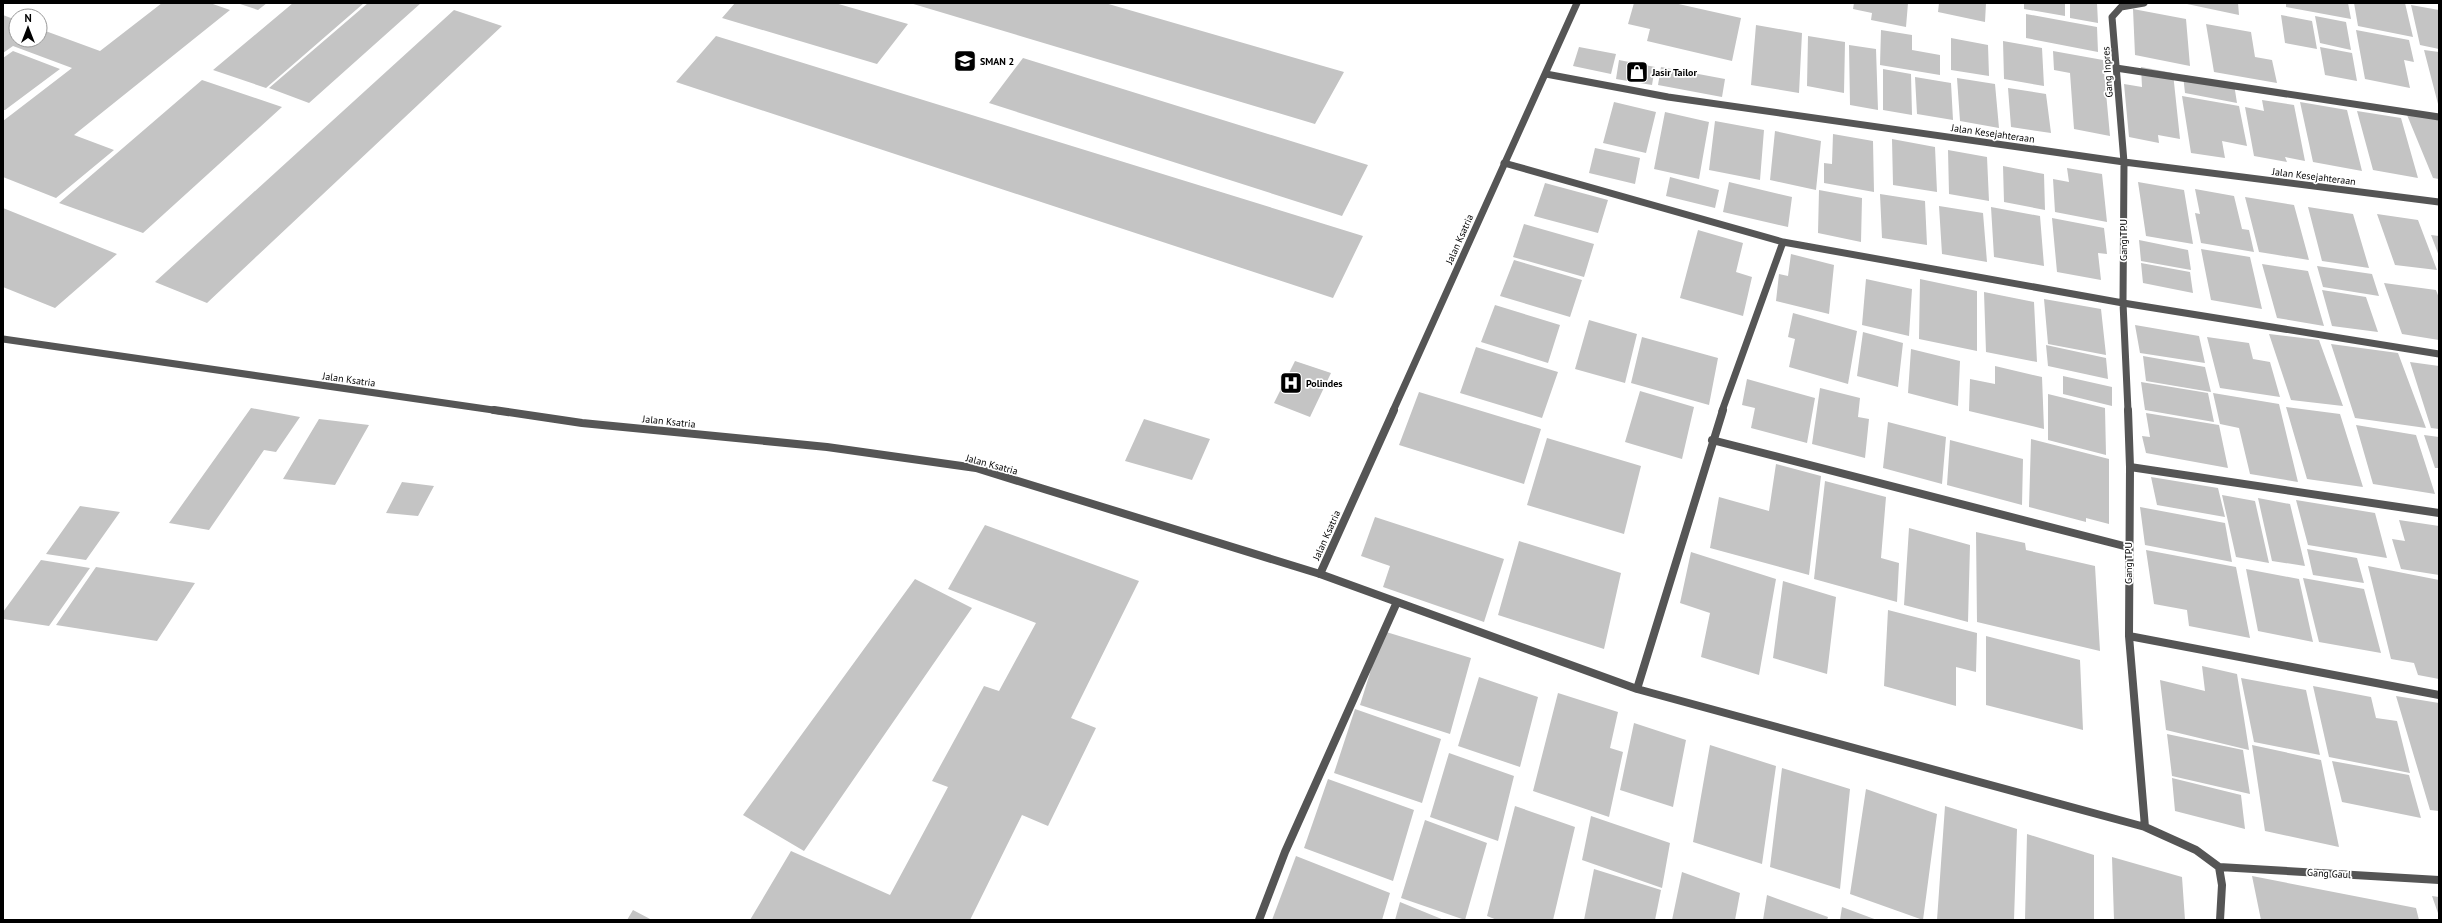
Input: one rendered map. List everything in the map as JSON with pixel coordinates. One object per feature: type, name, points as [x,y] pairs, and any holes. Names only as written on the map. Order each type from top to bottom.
[{"type":"street","name":"Jalan Ksatria","points":[[3,339],[582,423],[827,447],[976,468],[1320,574],[1504,163],[1546,74],[1576,3]]},
{"type":"street","name":"Gang Inpres","points":[[2124,162],[2116,68],[2114,13],[2121,6],[2144,3]]},
{"type":"street","points":[[2116,68],[2439,117]]},
{"type":"street","name":"Jalan Kesejahteraan","points":[[1546,74],[1668,97],[2124,162],[2439,202]]},
{"type":"street","name":"Gang TPU","points":[[2124,162],[2123,303],[2130,467],[2128,547],[2129,636],[2145,827]]},
{"type":"street","points":[[1504,163],[1782,242],[2123,303],[2439,354]]},
{"type":"street","points":[[1637,688],[1712,440],[1782,242]]},
{"type":"street","points":[[1712,440],[2128,547]]},
{"type":"street","points":[[2130,467],[2439,513]]},
{"type":"street","points":[[1320,574],[1637,688],[2145,827],[2204,854],[2219,867],[2222,885],[2220,920]]},
{"type":"street","points":[[1259,920],[1285,852],[1397,602]]},
{"type":"street","points":[[2129,636],[2439,694]]},
{"type":"street","name":"Gang Gaul","points":[[2219,867],[2439,880]]},
{"type":"building","points":[[162,3],[210,3],[230,10],[74,135],[114,150],[56,198],[3,177],[3,121],[72,68],[18,48],[48,48],[48,32],[100,51]]},
{"type":"building","points":[[237,3],[267,3],[258,10]]},
{"type":"building","points":[[293,3],[364,3],[266,88],[213,70]]},
{"type":"building","points":[[368,3],[421,3],[309,103],[269,88]]},
{"type":"building","points":[[735,3],[835,3],[908,24],[877,64],[722,18]]},
{"type":"building","points":[[910,3],[1105,3],[1344,72],[1315,124]]},
{"type":"building","points":[[1634,3],[1674,3],[1741,18],[1732,61],[1647,41],[1650,29],[1628,24]]},
{"type":"building","points":[[1854,3],[1908,3],[1906,27],[1871,20],[1872,13],[1853,9]]},
{"type":"building","points":[[1939,3],[1986,3],[1985,22],[1938,12]]},
{"type":"building","points":[[2024,3],[2065,3],[2065,16],[2024,9]]},
{"type":"building","points":[[2070,3],[2097,3],[2098,23],[2070,18]]},
{"type":"building","points":[[2187,3],[2238,3],[2239,15],[2187,4]]},
{"type":"building","points":[[2286,3],[2348,3],[2351,19],[2286,7]]},
{"type":"building","points":[[2354,3],[2405,3],[2413,37],[2358,26]]},
{"type":"building","points":[[2411,5],[2439,10],[2439,49],[2420,45]]},
{"type":"building","points":[[2133,9],[2186,19],[2190,66],[2135,55]]},
{"type":"building","points":[[454,10],[502,26],[207,303],[155,282]]},
{"type":"building","points":[[2026,14],[2097,27],[2098,52],[2026,38]]},
{"type":"building","points":[[3,15],[8,17],[8,48],[10,48],[3,53]]},
{"type":"building","points":[[2281,15],[2312,21],[2317,49],[2285,43]]},
{"type":"building","points":[[2315,16],[2346,22],[2351,50],[2320,43]]},
{"type":"building","points":[[2206,24],[2251,32],[2255,57],[2272,60],[2277,83],[2214,72]]},
{"type":"building","points":[[1756,25],[1802,33],[1799,93],[1751,85]]},
{"type":"building","points":[[1881,30],[1912,35],[1912,50],[1940,55],[1940,75],[1880,65]]},
{"type":"building","points":[[2356,30],[2409,40],[2414,62],[2404,60],[2410,88],[2365,79]]},
{"type":"building","points":[[716,36],[1363,236],[1333,298],[676,82]]},
{"type":"building","points":[[1808,36],[1845,42],[1844,93],[1807,86]]},
{"type":"building","points":[[1951,38],[1988,45],[1989,76],[1951,70]]},
{"type":"building","points":[[2003,41],[2042,48],[2044,86],[2004,79]]},
{"type":"building","points":[[1849,45],[1876,49],[1878,110],[1850,105]]},
{"type":"building","points":[[1579,47],[1616,54],[1611,74],[1573,66]]},
{"type":"building","points":[[2320,47],[2352,53],[2357,81],[2325,75]]},
{"type":"building","points":[[2424,50],[2439,52],[2439,104],[2438,104]]},
{"type":"building","points":[[13,51],[60,69],[3,110],[3,58]]},
{"type":"building","points":[[2053,51],[2103,60],[2110,136],[2074,129],[2070,73],[2054,70]]},
{"type":"building","points":[[1023,58],[1368,165],[1342,216],[989,103]]},
{"type":"building","points":[[1619,60],[1655,67],[1652,85],[1616,79]]},
{"type":"building","points":[[1661,67],[1725,79],[1722,97],[1658,85]]},
{"type":"building","points":[[2141,67],[2173,73],[2180,139],[2158,135],[2159,143],[2129,137],[2124,84],[2142,87]]},
{"type":"building","points":[[1883,69],[1911,74],[1912,115],[1883,110]]},
{"type":"building","points":[[2183,75],[2234,84],[2237,103],[2185,93]]},
{"type":"building","points":[[1915,77],[1951,83],[1953,120],[1917,114]]},
{"type":"building","points":[[1957,78],[1995,84],[1999,128],[1960,121]]},
{"type":"building","points":[[202,80],[282,107],[143,233],[59,203]]},
{"type":"building","points":[[2008,88],[2046,94],[2051,133],[2011,127]]},
{"type":"building","points":[[2182,96],[2239,106],[2247,146],[2222,141],[2225,158],[2191,153]]},
{"type":"building","points":[[2262,100],[2294,105],[2305,161],[2285,157],[2287,162],[2254,156],[2245,107],[2264,111]]},
{"type":"building","points":[[1614,102],[1656,112],[1646,153],[1603,143]]},
{"type":"building","points":[[2300,102],[2347,110],[2362,171],[2313,162]]},
{"type":"building","points":[[2357,111],[2401,118],[2418,178],[2373,170]]},
{"type":"building","points":[[1665,112],[1709,122],[1699,179],[1654,169]]},
{"type":"building","points":[[2407,115],[2439,119],[2439,179],[2433,178]]},
{"type":"building","points":[[1715,121],[1764,130],[1760,180],[1709,170]]},
{"type":"building","points":[[1775,131],[1821,141],[1816,190],[1770,180]]},
{"type":"building","points":[[1833,134],[1873,141],[1874,192],[1824,183],[1824,163],[1832,164]]},
{"type":"building","points":[[1892,139],[1935,147],[1937,192],[1893,185]]},
{"type":"building","points":[[1595,148],[1640,158],[1635,184],[1589,173]]},
{"type":"building","points":[[1948,150],[1987,157],[1989,201],[1949,194]]},
{"type":"building","points":[[2003,166],[2044,174],[2045,210],[2004,202]]},
{"type":"building","points":[[2067,168],[2102,174],[2107,222],[2055,212],[2053,179],[2069,182]]},
{"type":"building","points":[[1670,177],[1719,190],[1715,208],[1666,196]]},
{"type":"building","points":[[1729,182],[1792,197],[1788,227],[1723,212]]},
{"type":"building","points":[[2138,182],[2184,190],[2193,244],[2146,236]]},
{"type":"building","points":[[1545,183],[1608,200],[1598,233],[1534,216]]},
{"type":"building","points":[[2195,189],[2234,196],[2242,229],[2249,230],[2254,252],[2201,243],[2195,213],[2200,214]]},
{"type":"building","points":[[1819,190],[1862,198],[1861,242],[1818,233]]},
{"type":"building","points":[[1880,194],[1925,201],[1927,245],[1882,238]]},
{"type":"building","points":[[2245,197],[2294,205],[2309,260],[2259,252]]},
{"type":"building","points":[[1939,206],[1983,213],[1987,262],[1942,254]]},
{"type":"building","points":[[1991,207],[2040,216],[2044,266],[1994,257]]},
{"type":"building","points":[[2308,207],[2353,214],[2369,268],[2322,261]]},
{"type":"building","points":[[3,208],[117,254],[55,308],[3,287]]},
{"type":"building","points":[[2377,214],[2418,220],[2437,270],[2395,265]]},
{"type":"building","points":[[2052,218],[2104,228],[2107,254],[2098,253],[2101,280],[2057,272]]},
{"type":"building","points":[[1524,224],[1594,244],[1584,277],[1513,257]]},
{"type":"building","points":[[1698,230],[1743,243],[1736,272],[1752,277],[1743,316],[1680,298]]},
{"type":"building","points":[[2431,235],[2439,236],[2439,256]]},
{"type":"building","points":[[2139,240],[2188,250],[2191,270],[2141,261]]},
{"type":"building","points":[[2201,249],[2250,257],[2262,309],[2211,300]]},
{"type":"building","points":[[1791,254],[1834,265],[1829,314],[1776,301],[1779,274],[1788,276]]},
{"type":"building","points":[[1514,260],[1582,280],[1570,317],[1500,296]]},
{"type":"building","points":[[2141,263],[2190,272],[2193,293],[2143,283]]},
{"type":"building","points":[[2262,264],[2308,271],[2324,326],[2277,318]]},
{"type":"building","points":[[2317,266],[2372,274],[2379,296],[2323,287]]},
{"type":"building","points":[[1866,279],[1912,289],[1909,336],[1862,325]]},
{"type":"building","points":[[1920,279],[1977,291],[1977,351],[1919,339]]},
{"type":"building","points":[[2384,283],[2436,290],[2439,298],[2439,340],[2402,334]]},
{"type":"building","points":[[2322,290],[2366,297],[2378,332],[2332,326]]},
{"type":"building","points":[[1984,292],[2034,302],[2037,362],[1986,352]]},
{"type":"building","points":[[2044,299],[2101,309],[2106,355],[2048,344]]},
{"type":"building","points":[[1495,305],[1560,325],[1548,363],[1481,342]]},
{"type":"building","points":[[1793,313],[1857,331],[1848,384],[1789,367],[1795,339],[1788,337]]},
{"type":"building","points":[[1589,320],[1637,334],[1625,383],[1575,369]]},
{"type":"building","points":[[2135,325],[2199,336],[2205,363],[2140,353]]},
{"type":"building","points":[[1863,332],[1903,343],[1898,387],[1857,376]]},
{"type":"building","points":[[2269,334],[2319,340],[2343,406],[2291,400]]},
{"type":"building","points":[[1642,337],[1718,358],[1709,405],[1631,383]]},
{"type":"building","points":[[2207,337],[2249,343],[2253,359],[2270,362],[2280,397],[2220,388]]},
{"type":"building","points":[[2331,344],[2398,353],[2426,428],[2355,418]]},
{"type":"building","points":[[2046,345],[2106,358],[2108,379],[2048,366]]},
{"type":"building","points":[[1476,347],[1558,372],[1542,418],[1460,393]]},
{"type":"building","points":[[1911,349],[1960,361],[1958,406],[1908,393]]},
{"type":"building","points":[[2143,356],[2205,367],[2211,392],[2146,381]]},
{"type":"building","points":[[1295,361],[1331,373],[1310,417],[1274,403]]},
{"type":"building","points":[[2410,362],[2439,366],[2439,429],[2431,428]]},
{"type":"building","points":[[1995,366],[2042,377],[2044,429],[1969,411],[1970,379],[1995,384]]},
{"type":"building","points":[[2063,376],[2112,387],[2112,406],[2063,394]]},
{"type":"building","points":[[1747,379],[1815,398],[1807,443],[1751,428],[1755,408],[1742,405]]},
{"type":"building","points":[[2141,382],[2208,393],[2214,422],[2145,410]]},
{"type":"building","points":[[1820,388],[1860,398],[1858,417],[1869,419],[1865,458],[1812,444]]},
{"type":"building","points":[[1640,391],[1694,407],[1682,459],[1625,442]]},
{"type":"building","points":[[1419,392],[1541,429],[1524,484],[1399,445]]},
{"type":"building","points":[[2213,393],[2279,404],[2298,482],[2250,474],[2239,428],[2220,424]]},
{"type":"building","points":[[2048,394],[2105,408],[2106,455],[2048,440]]},
{"type":"building","points":[[2286,407],[2340,414],[2363,487],[2307,479]]},
{"type":"building","points":[[251,408],[300,417],[276,452],[264,450],[209,530],[169,523]]},
{"type":"building","points":[[2146,413],[2219,425],[2228,468],[2146,453],[2142,436],[2150,437]]},
{"type":"building","points":[[319,419],[369,425],[335,485],[283,479]]},
{"type":"building","points":[[1144,419],[1210,439],[1192,480],[1125,461]]},
{"type":"building","points":[[1888,422],[1946,437],[1942,484],[1883,468]]},
{"type":"building","points":[[2356,425],[2416,435],[2435,494],[2373,484]]},
{"type":"building","points":[[2424,435],[2439,437],[2439,468],[2435,468]]},
{"type":"building","points":[[1547,438],[1641,466],[1624,534],[1527,505]]},
{"type":"building","points":[[2031,439],[2109,459],[2109,524],[2086,518],[2086,522],[2029,507]]},
{"type":"building","points":[[1950,440],[2023,459],[2022,505],[1947,485]]},
{"type":"building","points":[[1776,464],[1821,476],[1809,575],[1710,548],[1719,497],[1769,511]]},
{"type":"building","points":[[2151,477],[2218,488],[2225,517],[2157,505]]},
{"type":"building","points":[[1825,481],[1886,497],[1881,558],[1899,563],[1897,602],[1814,579]]},
{"type":"building","points":[[402,482],[434,486],[418,516],[386,513]]},
{"type":"building","points":[[2222,495],[2255,501],[2269,563],[2236,557]]},
{"type":"building","points":[[2258,498],[2290,504],[2305,566],[2272,561]]},
{"type":"building","points":[[2296,500],[2375,513],[2387,558],[2308,545]]},
{"type":"building","points":[[80,506],[120,512],[86,560],[46,554]]},
{"type":"building","points":[[2140,507],[2225,523],[2232,562],[2145,545]]},
{"type":"building","points":[[1375,517],[1504,559],[1484,622],[1383,587],[1390,566],[1361,556]]},
{"type":"building","points":[[2399,520],[2439,526],[2439,575],[2401,569],[2392,539],[2405,541]]},
{"type":"building","points":[[985,525],[1139,581],[1071,718],[1096,728],[1048,826],[1022,815],[970,920],[750,920],[791,851],[890,895],[948,787],[932,781],[984,686],[999,691],[1036,623],[948,589]]},
{"type":"building","points":[[1909,528],[1970,545],[1968,622],[1904,605]]},
{"type":"building","points":[[1976,532],[2025,543],[2026,550],[2095,566],[2100,651],[1977,622]]},
{"type":"building","points":[[1519,541],[1621,573],[1604,649],[1498,615]]},
{"type":"building","points":[[2307,549],[2357,558],[2364,583],[2313,575]]},
{"type":"building","points":[[2146,550],[2236,567],[2250,638],[2189,626],[2187,610],[2154,604]]},
{"type":"building","points":[[1691,552],[1776,579],[1759,675],[1701,657],[1710,613],[1680,603]]},
{"type":"building","points":[[41,560],[90,568],[49,626],[3,619],[3,612]]},
{"type":"building","points":[[2368,566],[2439,580],[2439,679],[2418,675],[2414,663],[2391,659]]},
{"type":"building","points":[[96,567],[195,583],[157,641],[56,625]]},
{"type":"building","points":[[2246,569],[2299,579],[2313,642],[2258,631]]},
{"type":"building","points":[[2303,578],[2364,589],[2381,653],[2319,642]]},
{"type":"building","points":[[915,579],[972,608],[804,851],[743,815]]},
{"type":"building","points":[[1783,581],[1836,597],[1827,674],[1773,658]]},
{"type":"building","points":[[1888,610],[1977,633],[1976,672],[1956,667],[1956,706],[1884,686]]},
{"type":"building","points":[[1383,631],[1471,658],[1450,734],[1360,705]]},
{"type":"building","points":[[1986,636],[2080,660],[2083,730],[1986,705]]},
{"type":"building","points":[[2202,666],[2237,674],[2249,750],[2166,730],[2160,680],[2205,691]]},
{"type":"building","points":[[1479,677],[1538,697],[1520,767],[1458,746]]},
{"type":"building","points":[[2241,678],[2306,690],[2320,755],[2254,742]]},
{"type":"building","points":[[2313,686],[2371,697],[2376,718],[2397,721],[2410,773],[2329,757]]},
{"type":"building","points":[[1558,693],[1618,712],[1610,748],[1623,752],[1609,817],[1533,791]]},
{"type":"building","points":[[2396,696],[2439,703],[2439,811],[2430,810]]},
{"type":"building","points":[[1355,709],[1441,739],[1422,803],[1334,773]]},
{"type":"building","points":[[1634,723],[1686,740],[1673,807],[1620,790]]},
{"type":"building","points":[[2167,734],[2243,750],[2250,794],[2172,776]]},
{"type":"building","points":[[1710,745],[1776,766],[1762,864],[1693,842]]},
{"type":"building","points":[[2252,745],[2321,760],[2339,847],[2265,831]]},
{"type":"building","points":[[1449,753],[1514,776],[1498,841],[1430,817]]},
{"type":"building","points":[[2332,761],[2409,775],[2421,818],[2342,802]]},
{"type":"building","points":[[1782,768],[1850,789],[1840,889],[1770,867]]},
{"type":"building","points":[[2172,778],[2241,795],[2245,829],[2175,811]]},
{"type":"building","points":[[1328,779],[1414,810],[1393,881],[1304,848]]},
{"type":"building","points":[[1866,789],[1937,814],[1923,920],[1850,894]]},
{"type":"building","points":[[1515,806],[1575,827],[1553,920],[1497,920],[1487,916]]},
{"type":"building","points":[[1945,806],[2017,829],[2014,920],[1937,920]]},
{"type":"building","points":[[1591,816],[1670,843],[1662,888],[1582,860]]},
{"type":"building","points":[[1425,820],[1487,843],[1465,920],[1401,898]]},
{"type":"building","points":[[2027,834],[2094,855],[2094,920],[2025,920]]},
{"type":"building","points":[[1296,856],[1390,893],[1382,920],[1272,920]]},
{"type":"building","points":[[2112,857],[2182,877],[2185,920],[2114,920]]},
{"type":"building","points":[[1594,869],[1661,890],[1655,920],[1584,920]]},
{"type":"building","points":[[1682,872],[1740,893],[1735,920],[1672,920]]},
{"type":"building","points":[[2252,876],[2416,908],[2419,920],[2261,920]]},
{"type":"building","points":[[1767,895],[1828,917],[1827,920],[1763,920]]},
{"type":"building","points":[[2432,896],[2439,897],[2439,916]]},
{"type":"building","points":[[1400,902],[1444,920],[1395,920]]},
{"type":"building","points":[[1842,907],[1877,920],[1840,920]]},
{"type":"building","points":[[633,910],[652,920],[627,920]]},
{"type":"place","name":"SMAN 2","points":[[965,61]]},
{"type":"place","name":"Jasir Tailor","points":[[1637,72]]},
{"type":"place","name":"Polindes","points":[[1291,383]]}]
